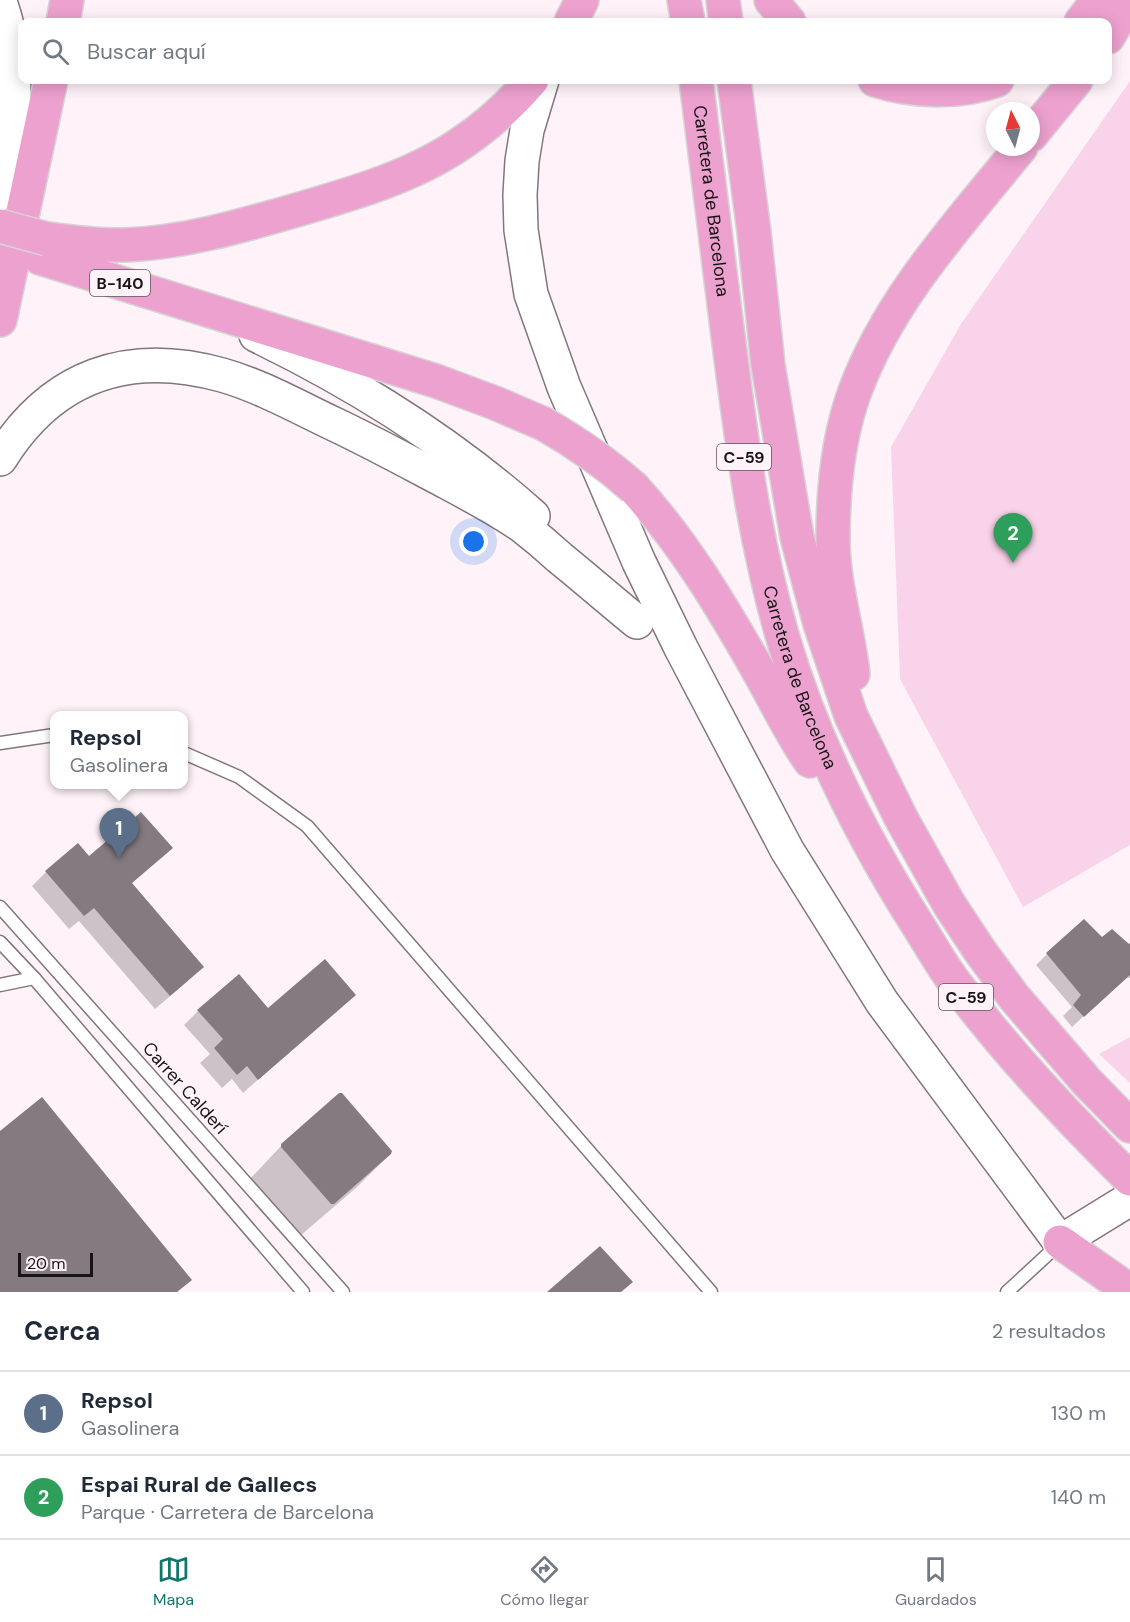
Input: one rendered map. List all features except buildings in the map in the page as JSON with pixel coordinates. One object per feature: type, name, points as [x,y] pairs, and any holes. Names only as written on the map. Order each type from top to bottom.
[{"type":"highway","points":[[64,18],[67,0]]},
{"type":"highway","points":[[573,18],[582,0]]},
{"type":"highway","points":[[684,0],[687,18]]},
{"type":"highway","points":[[723,0],[725,18]]},
{"type":"highway","points":[[771,0],[786,18]]},
{"type":"highway","points":[[1084,18],[1098,0]]},
{"type":"highway","points":[[1112,29],[1130,0]]},
{"type":"highway","points":[[0,321],[50,84]]},
{"type":"highway","points":[[0,226],[43,248],[90,244],[125,245],[203,235],[321,203],[428,162],[457,146],[483,127],[528,84]]},
{"type":"highway","name":"Carretera de Barcelona","points":[[697,84],[743,450],[759,544],[782,635],[796,679],[825,753],[886,876],[953,981],[1049,1098],[1130,1179]]},
{"type":"highway","name":"Carretera de Barcelona","points":[[735,84],[754,232],[768,365],[797,537],[820,624],[858,733],[933,876],[980,951],[1014,997],[1087,1082],[1130,1126]]},
{"type":"highway","points":[[888,84],[929,90],[978,84]]},
{"type":"highway","points":[[1040,124],[1073,84]]},
{"type":"highway","points":[[858,733],[852,666],[837,582],[833,540],[836,476],[844,430],[852,401],[869,357],[891,316],[918,274],[1014,156]]},
{"type":"highway","name":"B-140","points":[[0,245],[43,248],[200,308]]},
{"type":"highway","points":[[200,308],[436,381],[495,403],[544,424],[577,442],[599,458],[634,488],[689,555],[733,626],[805,753],[856,818]]},
{"type":"highway","points":[[1060,1242],[1130,1291]]},
{"type":"street","points":[[0,2],[12,45],[15,74],[11,130],[0,195]]},
{"type":"street","points":[[541,84],[527,130],[520,195],[521,230],[531,294],[564,387],[639,562],[743,768],[787,850],[882,1002],[1060,1242],[1130,1200]]},
{"type":"street","points":[[200,308],[345,380],[450,447],[496,483],[556,536],[637,622],[671,664],[743,768]]},
{"type":"street","points":[[0,459],[32,415],[74,384],[100,373],[161,365],[191,368],[223,376],[256,387],[370,441],[522,526],[637,622]]},
{"type":"lane","points":[[0,743],[50,736]]},
{"type":"lane","points":[[188,755],[239,777],[307,826],[711,1292]]},
{"type":"lane","name":"Carrer Calderí","points":[[0,907],[343,1292]]},
{"type":"lane","points":[[0,942],[34,978],[303,1292]]},
{"type":"lane","points":[[0,985],[34,978]]},
{"type":"lane","points":[[1007,1292],[1060,1242]]},
{"type":"shaded area","points":[[1130,81],[1130,845],[1023,907],[900,679],[891,447],[961,324]]},
{"type":"shaded area","points":[[1130,1037],[1130,1083],[1099,1054]]},
{"type":"place","name":"Espai Rural de Gallecs","points":[[1013,563]]},
{"type":"place","name":"Repsol","points":[[119,858]]}]
